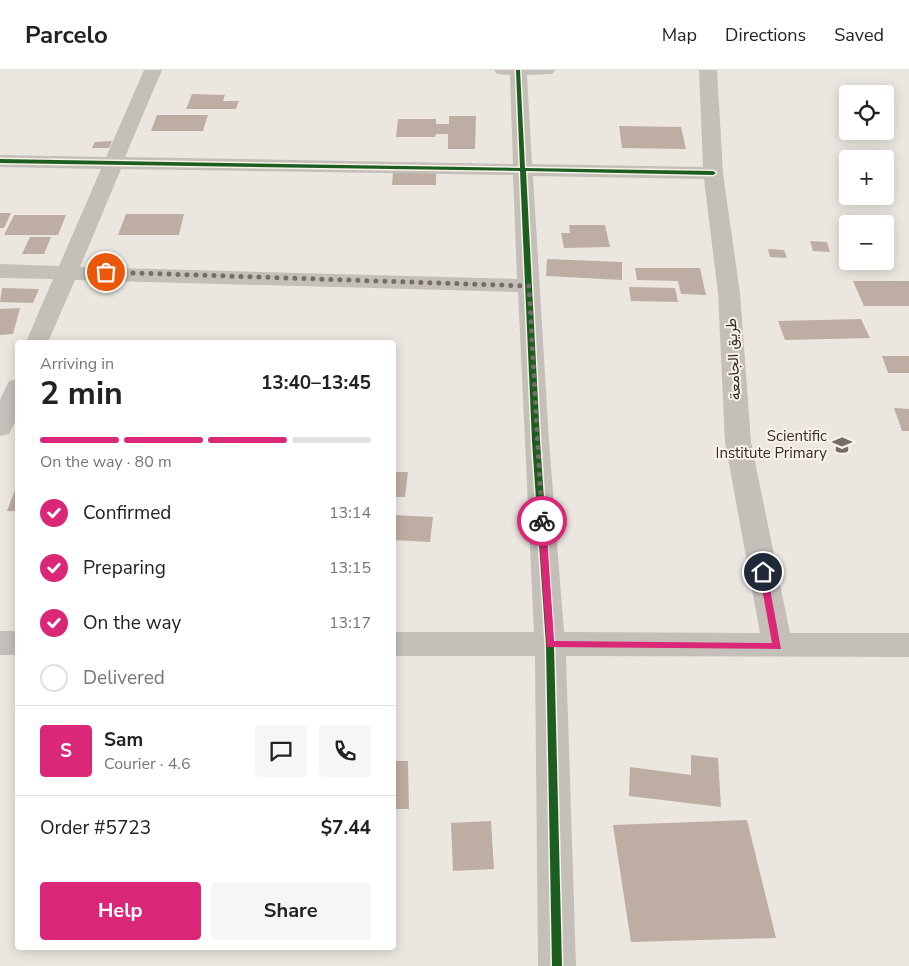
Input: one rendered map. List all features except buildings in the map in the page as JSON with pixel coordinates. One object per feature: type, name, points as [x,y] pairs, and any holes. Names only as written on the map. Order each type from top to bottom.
[{"type":"street","points":[[38,340],[153,70]]},
{"type":"street","points":[[503,70],[546,70]]},
{"type":"street","points":[[518,70],[550,645],[557,966]]},
{"type":"street","name":"طريق الجامعة","points":[[708,70],[713,173],[729,293],[738,442],[778,646]]},
{"type":"street","points":[[0,161],[114,161],[713,173]]},
{"type":"street","points":[[0,271],[67,271],[529,286]]},
{"type":"street","points":[[0,643],[15,643]]},
{"type":"street","points":[[396,644],[909,645]]},
{"type":"cycle path","points":[[518,70],[536,441],[550,645],[557,966]]},
{"type":"cycle path","points":[[0,161],[713,173]]},
{"type":"way so far","points":[[106,272],[529,286],[536,441],[542,521]]},
{"type":"place","name":"Scientific Institute Primary","points":[[842,445]]},
{"type":"route","points":[[542,521],[550,645],[778,646],[763,572]]}]
